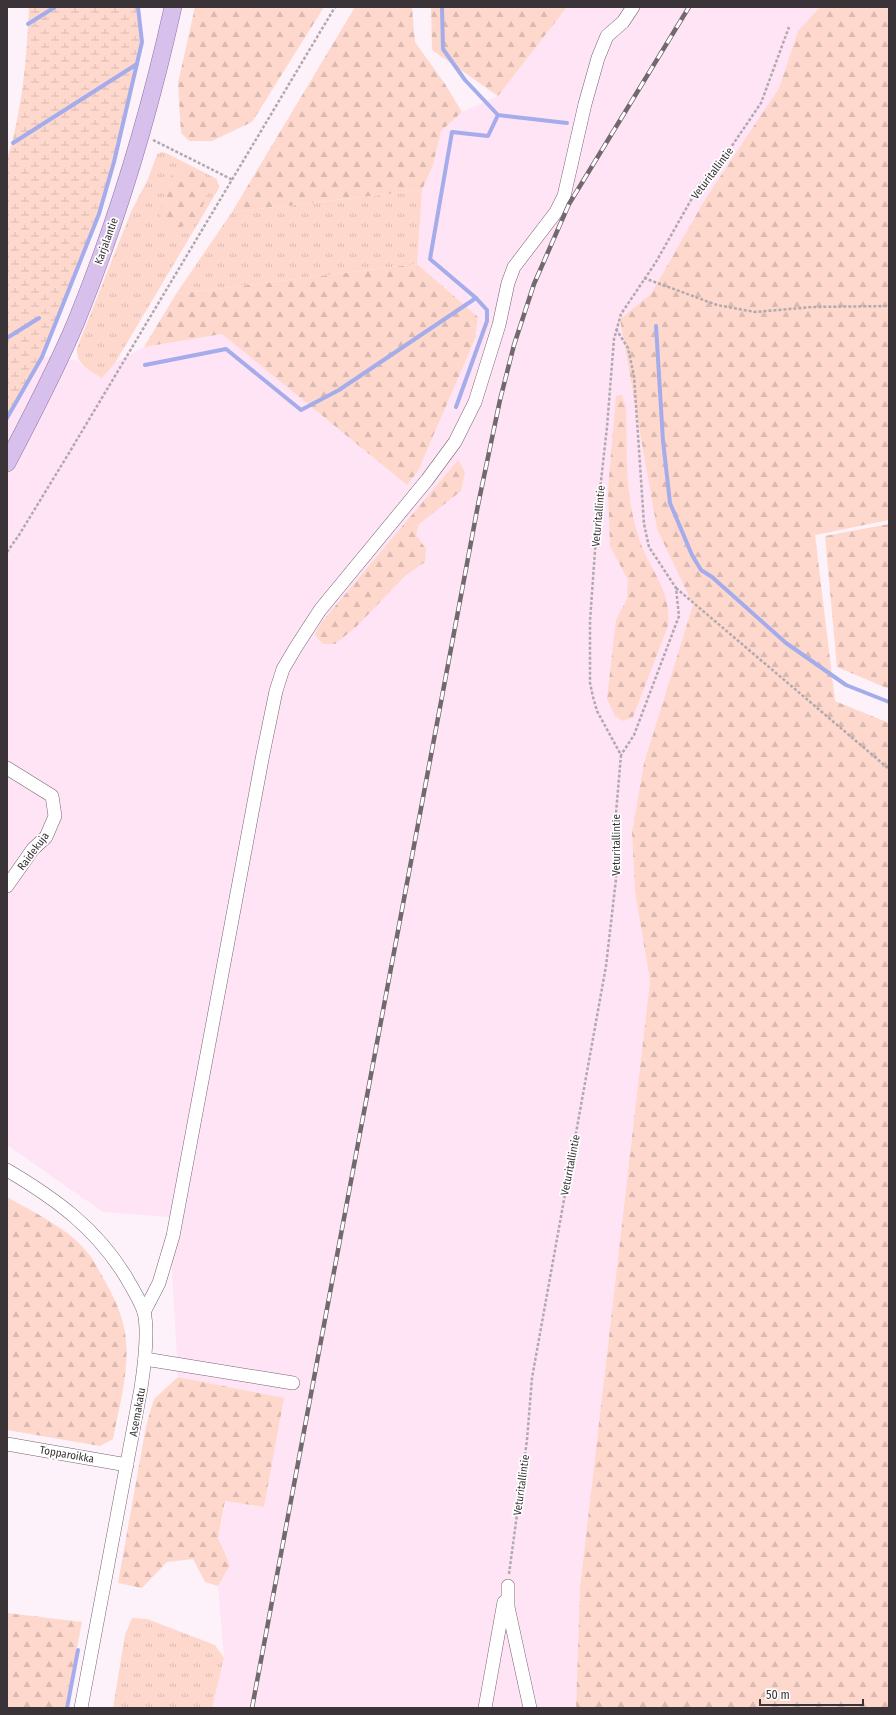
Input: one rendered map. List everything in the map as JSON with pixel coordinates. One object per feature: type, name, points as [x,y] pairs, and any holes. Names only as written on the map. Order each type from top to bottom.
[{"type":"main road","name":"Karjalantie","points":[[7,463],[43,393],[76,322],[111,229],[155,88],[173,7]]},
{"type":"street","points":[[144,1312],[159,1283],[173,1236],[265,746],[276,691],[284,669],[320,610],[427,480],[455,442],[476,402],[500,325],[508,283],[514,268],[546,227],[564,196],[585,104],[598,58],[607,36],[623,22],[633,7]]},
{"type":"street","name":"Raidekuja","points":[[7,768],[52,796],[55,816],[46,837],[33,849],[7,886]]},
{"type":"street","name":"Asemakatu","points":[[7,1170],[55,1201],[78,1218],[97,1236],[117,1263],[144,1312],[145,1359],[141,1388],[81,1708]]},
{"type":"street","points":[[145,1359],[293,1383]]},
{"type":"street","name":"Topparoikka","points":[[7,1444],[127,1465]]},
{"type":"street","points":[[485,1708],[508,1586]]},
{"type":"street","points":[[508,1586],[508,1607],[530,1708]]},
{"type":"path","points":[[7,552],[19,535],[233,180],[335,7]]},
{"type":"path","name":"Veturitallintie","points":[[508,1586],[527,1440],[532,1378],[606,966],[616,879],[616,813],[621,755],[597,711],[590,683],[590,621],[596,530],[614,339],[621,314],[656,262],[700,184],[723,158],[761,103],[789,27]]},
{"type":"path","points":[[141,135],[161,143],[233,180]]},
{"type":"path","points":[[644,278],[716,305],[755,312],[812,307],[889,306]]},
{"type":"path","points":[[616,329],[628,348],[634,376],[644,524],[649,547],[676,588],[889,769]]},
{"type":"path","points":[[621,755],[634,735],[679,616],[676,588]]},
{"type":"shaded area","points":[[567,7],[820,7],[798,31],[779,88],[704,201],[651,294],[620,319],[657,529],[693,605],[644,763],[632,832],[635,892],[650,981],[580,1588],[576,1708],[212,1708],[224,1658],[218,1586],[230,1565],[218,1538],[226,1501],[264,1507],[284,1398],[178,1377],[169,1217],[103,1212],[7,1145],[7,351],[78,361],[81,365],[102,378],[115,363],[144,347],[222,334],[407,485],[418,471],[475,339],[478,317],[417,264],[422,190],[433,165],[441,131],[462,112],[498,96]]},
{"type":"green space","points":[[29,7],[138,7],[142,42],[114,162],[99,214],[42,357],[7,418],[7,160],[23,85]]},
{"type":"green space","points":[[195,7],[324,7],[252,122],[212,141],[189,141],[181,133],[178,83]]},
{"type":"green space","points":[[355,7],[412,7],[415,42],[445,84],[462,112],[441,131],[433,165],[422,190],[232,212]]},
{"type":"green space","points":[[431,7],[567,7],[498,96],[432,50]]},
{"type":"green space","points":[[820,7],[889,7],[889,520],[815,535],[835,701],[889,723],[889,1708],[576,1708],[580,1588],[650,981],[635,892],[632,832],[644,763],[693,605],[657,529],[620,319],[651,294],[704,201],[779,88],[798,31]]},
{"type":"green space","points":[[162,152],[217,179],[219,188],[115,363],[102,378],[81,363],[77,354],[77,348],[131,212],[148,179],[157,154]]},
{"type":"green space","points":[[182,167],[197,169],[205,178],[207,190],[204,204],[196,216],[186,225],[174,228],[161,222],[160,212],[172,175]]},
{"type":"green space","points":[[422,190],[417,264],[176,294],[232,212]]},
{"type":"green space","points":[[417,264],[478,317],[475,339],[418,471],[407,485],[222,334],[144,347],[176,294]]},
{"type":"green space","points":[[622,395],[626,407],[627,464],[631,507],[642,546],[665,594],[668,614],[668,626],[633,717],[623,721],[615,716],[607,699],[616,620],[627,599],[628,580],[610,546],[608,490],[616,396]]},
{"type":"green space","points":[[458,460],[465,472],[461,491],[419,524],[416,535],[426,549],[425,562],[405,576],[356,627],[335,644],[323,644],[315,635],[321,623]]},
{"type":"green space","points":[[889,524],[889,689],[837,667],[825,536]]},
{"type":"green space","points":[[7,1197],[63,1230],[83,1247],[91,1257],[110,1290],[119,1310],[126,1340],[127,1352],[125,1377],[113,1439],[100,1446],[7,1430]]},
{"type":"green space","points":[[178,1377],[284,1398],[264,1507],[225,1501],[218,1538],[230,1565],[218,1586],[205,1582],[193,1559],[167,1562],[142,1588],[118,1583],[146,1426],[154,1399]]},
{"type":"green space","points":[[7,1613],[82,1622],[65,1708],[7,1708]]},
{"type":"green space","points":[[132,1618],[147,1619],[215,1645],[224,1658],[212,1708],[113,1708],[125,1635]]},
{"type":"waterway","points":[[28,24],[55,7]]},
{"type":"waterway","points":[[7,418],[42,357],[99,214],[114,162],[142,42],[138,7]]},
{"type":"waterway","points":[[442,7],[443,49],[465,80],[498,115],[567,123]]},
{"type":"waterway","points":[[13,143],[137,64]]},
{"type":"waterway","points":[[456,407],[487,321],[487,310],[476,298],[430,259],[452,132],[488,136],[498,115]]},
{"type":"waterway","points":[[145,365],[226,349],[301,410],[339,390],[476,298]]},
{"type":"waterway","points":[[7,338],[39,318]]},
{"type":"waterway","points":[[656,326],[663,441],[670,503],[692,555],[701,570],[712,577],[786,643],[846,685],[889,702]]},
{"type":"waterway","points":[[67,1708],[78,1650]]},
{"type":"railway","points":[[252,1708],[478,505],[500,400],[514,345],[534,284],[569,204],[689,7]]}]
